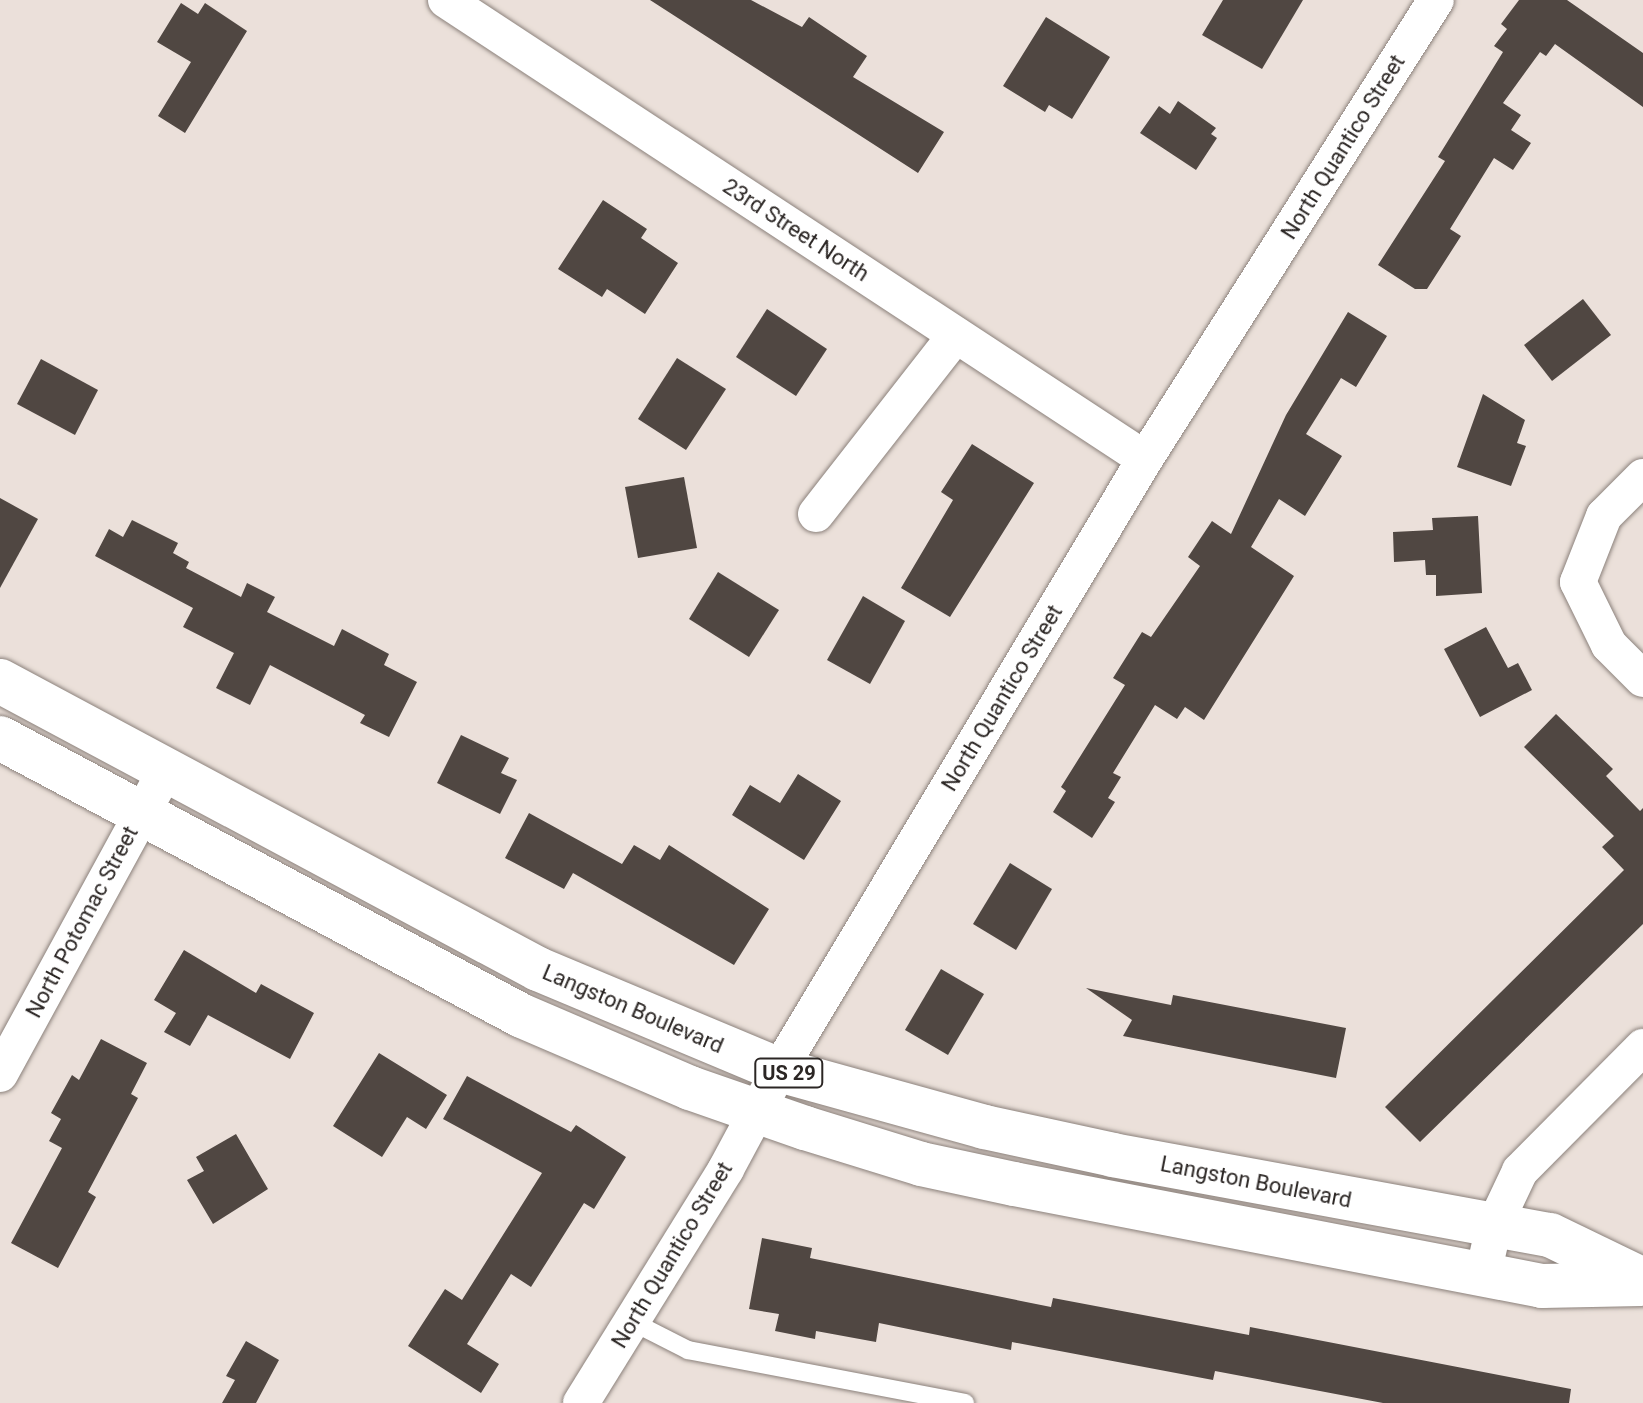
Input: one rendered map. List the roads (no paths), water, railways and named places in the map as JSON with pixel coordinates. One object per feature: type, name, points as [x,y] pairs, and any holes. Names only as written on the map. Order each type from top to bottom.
[{"type":"main road","name":"Langston Boulevard","points":[[0,681],[538,969],[779,1070],[998,1131],[1550,1235],[1643,1282]]},
{"type":"main road","name":"Langston Boulevard","points":[[0,738],[522,1016],[756,1111],[936,1167],[1542,1286],[1643,1282]]},
{"type":"street","name":"23rd Street North","points":[[446,0],[1145,459]]},
{"type":"street","name":"North Quantico Street","points":[[581,1403],[633,1322],[779,1070],[1145,459],[1436,0]]},
{"type":"street","points":[[816,514],[956,335]]},
{"type":"street","points":[[1643,477],[1604,516],[1578,582],[1609,645],[1643,679]]},
{"type":"street","name":"North Potomac Street","points":[[0,1074],[165,771]]},
{"type":"street","points":[[1483,1274],[1494,1226],[1520,1171],[1643,1047]]},
{"type":"lane","points":[[633,1322],[688,1350],[965,1403]]}]
